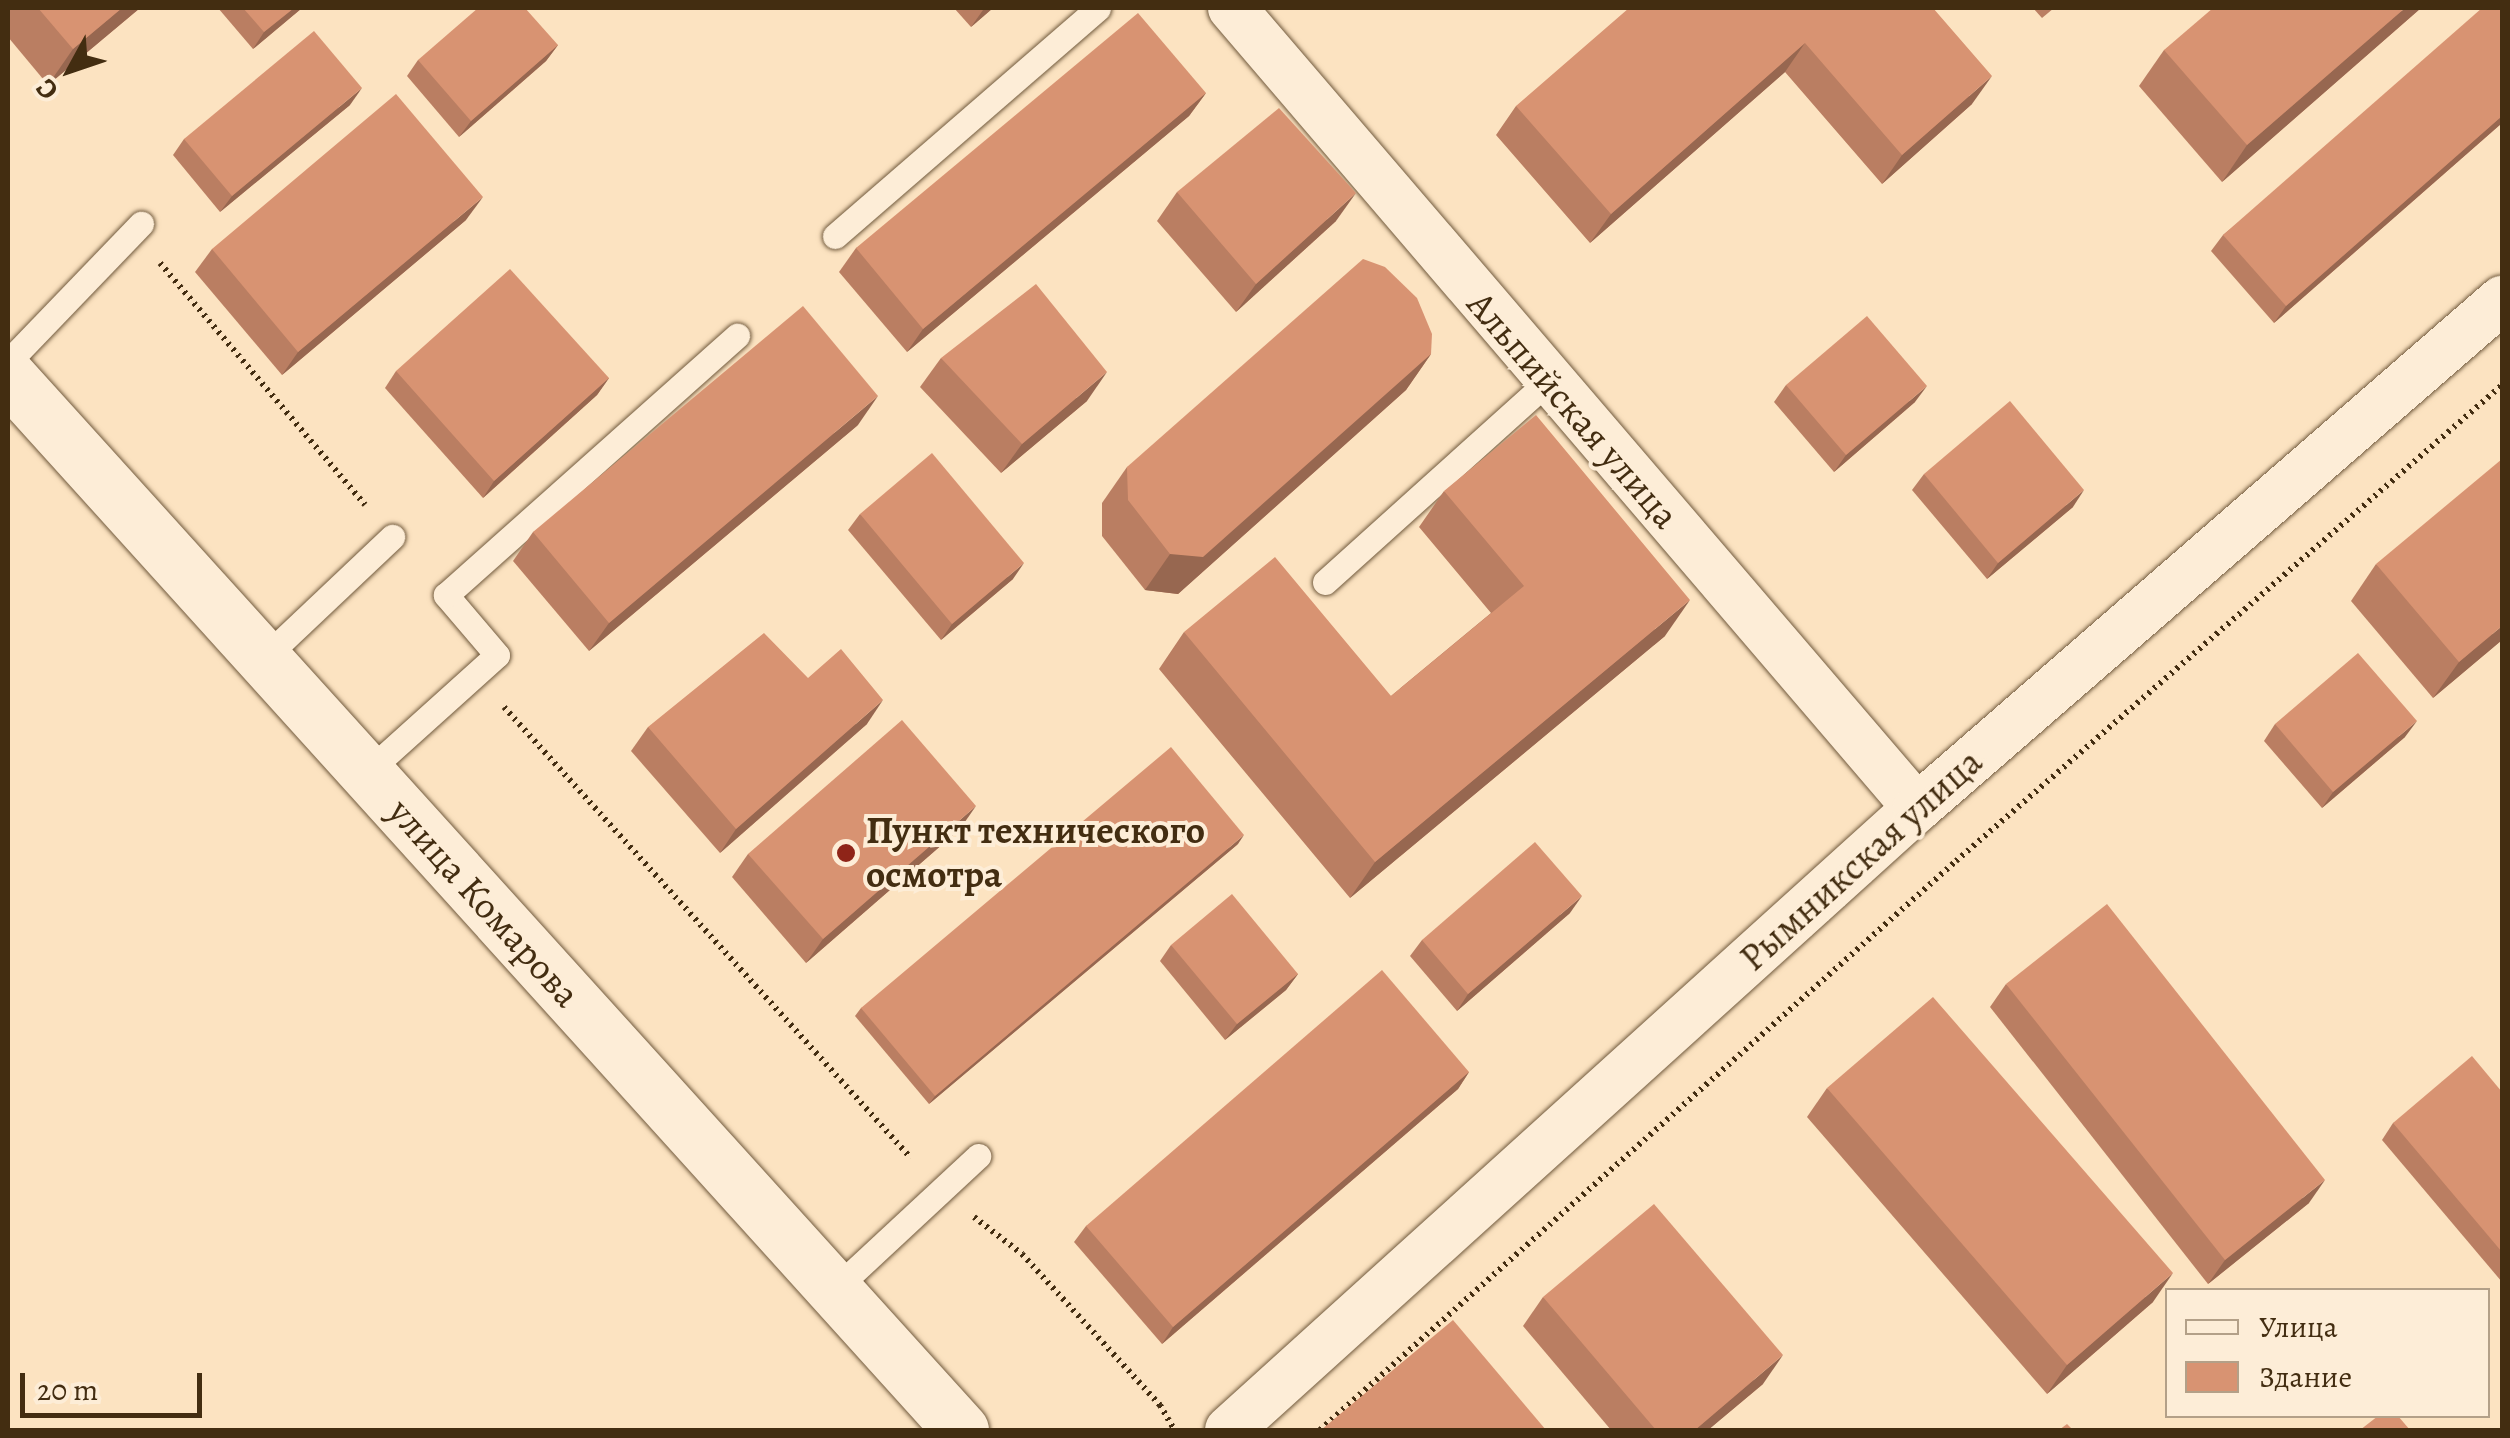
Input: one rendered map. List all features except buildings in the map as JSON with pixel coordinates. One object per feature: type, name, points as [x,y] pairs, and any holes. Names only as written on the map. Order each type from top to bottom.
[{"type":"street","name":"Альпийская улица","points":[[1232,8],[1547,382],[1917,808]]},
{"type":"street","name":"Рымникская улица","points":[[1228,1430],[1917,808],[2502,300]]},
{"type":"street","name":"улица Комарова","points":[[8,376],[961,1430]]},
{"type":"lane","points":[[836,236],[1098,8]]},
{"type":"lane","points":[[8,362],[70,292],[138,229]]},
{"type":"lane","points":[[366,772],[497,656],[446,595],[737,336]]},
{"type":"lane","points":[[1325,582],[1547,382]]},
{"type":"lane","points":[[263,659],[392,537]]},
{"type":"lane","points":[[834,1290],[978,1156]]},
{"type":"path","points":[[138,229],[392,537]]},
{"type":"path","points":[[1320,1430],[1956,861],[2502,385]]},
{"type":"path","points":[[475,675],[942,1192],[1022,1254],[1160,1405],[1174,1430]]},
{"type":"place","name":"Пункт технического осмотра","points":[[846,853]]}]
